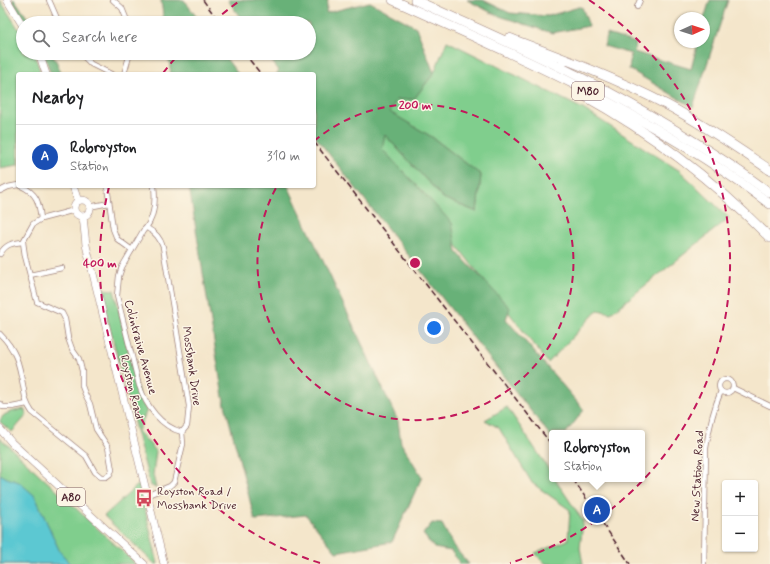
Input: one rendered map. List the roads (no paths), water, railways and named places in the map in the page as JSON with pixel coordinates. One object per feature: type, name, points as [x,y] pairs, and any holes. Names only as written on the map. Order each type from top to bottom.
[{"type":"highway","name":"M80","points":[[393,0],[546,70],[617,107],[688,148],[770,204]]},
{"type":"highway","name":"M80","points":[[415,0],[576,75],[627,102],[684,135],[770,193]]},
{"type":"highway","points":[[437,10],[583,66],[636,90],[703,125],[770,170]]},
{"type":"highway","points":[[470,36],[579,93],[631,124],[672,152],[699,173],[737,206],[770,238]]},
{"type":"street","points":[[7,0],[17,16]]},
{"type":"street","points":[[49,0],[57,16]]},
{"type":"street","points":[[113,0],[122,8],[125,16]]},
{"type":"street","points":[[637,7],[640,0]]},
{"type":"street","points":[[41,60],[45,72]]},
{"type":"street","points":[[87,60],[102,72]]},
{"type":"street","points":[[125,72],[128,60]]},
{"type":"street","points":[[0,191],[16,185]]},
{"type":"street","points":[[25,188],[35,195],[40,205],[41,218]]},
{"type":"street","points":[[74,188],[78,201]]},
{"type":"street","points":[[107,188],[113,229],[117,239],[132,250]]},
{"type":"street","name":"Colintraive Avenue","points":[[154,188],[155,206],[147,228],[143,231],[122,267],[119,276],[117,296],[143,398],[164,424],[173,430],[182,432]]},
{"type":"street","points":[[74,210],[74,206],[78,201]]},
{"type":"street","points":[[78,201],[86,202],[89,206]]},
{"type":"street","points":[[89,206],[109,203]]},
{"type":"street","points":[[74,210],[78,215],[83,216],[88,213],[89,206]]},
{"type":"street","points":[[0,334],[10,343],[16,356],[26,404],[32,412],[86,456],[95,472],[101,477],[106,477],[110,474],[112,470],[108,447],[96,429],[90,404],[84,394],[82,386],[82,371],[79,359],[72,349],[62,313],[37,302],[25,256],[23,242],[33,224],[41,218],[74,210]]},
{"type":"street","name":"Royston Road","points":[[83,216],[86,245],[164,563]]},
{"type":"street","name":"Mossbank Drive","points":[[147,228],[155,233],[160,239],[163,247],[189,406],[187,426],[182,432],[183,444],[174,482],[170,486],[148,495]]},
{"type":"street","points":[[0,254],[4,247],[12,243],[23,242]]},
{"type":"street","points":[[30,275],[62,268]]},
{"type":"street","points":[[724,379],[731,380],[733,383],[733,388],[728,393],[721,391],[719,384],[724,379]]},
{"type":"street","points":[[733,388],[770,406]]},
{"type":"street","name":"New Station Road","points":[[704,564],[706,448],[708,430],[713,410],[721,391]]},
{"type":"street","points":[[0,404],[3,407],[12,407],[26,404]]},
{"type":"street","name":"A80","points":[[0,429],[12,443],[144,564]]},
{"type":"water","points":[[0,474],[19,482],[35,496],[60,552],[71,564],[0,564]]},
{"type":"railway","points":[[203,0],[215,16]]},
{"type":"railway","points":[[250,60],[259,72]]},
{"type":"railway","points":[[316,145],[549,441]]},
{"type":"railway","points":[[575,482],[630,564]]},
{"type":"place","name":"Royston Road / Mossbank Drive","points":[[144,498]]},
{"type":"place","name":"Robroyston","points":[[597,510]]}]
